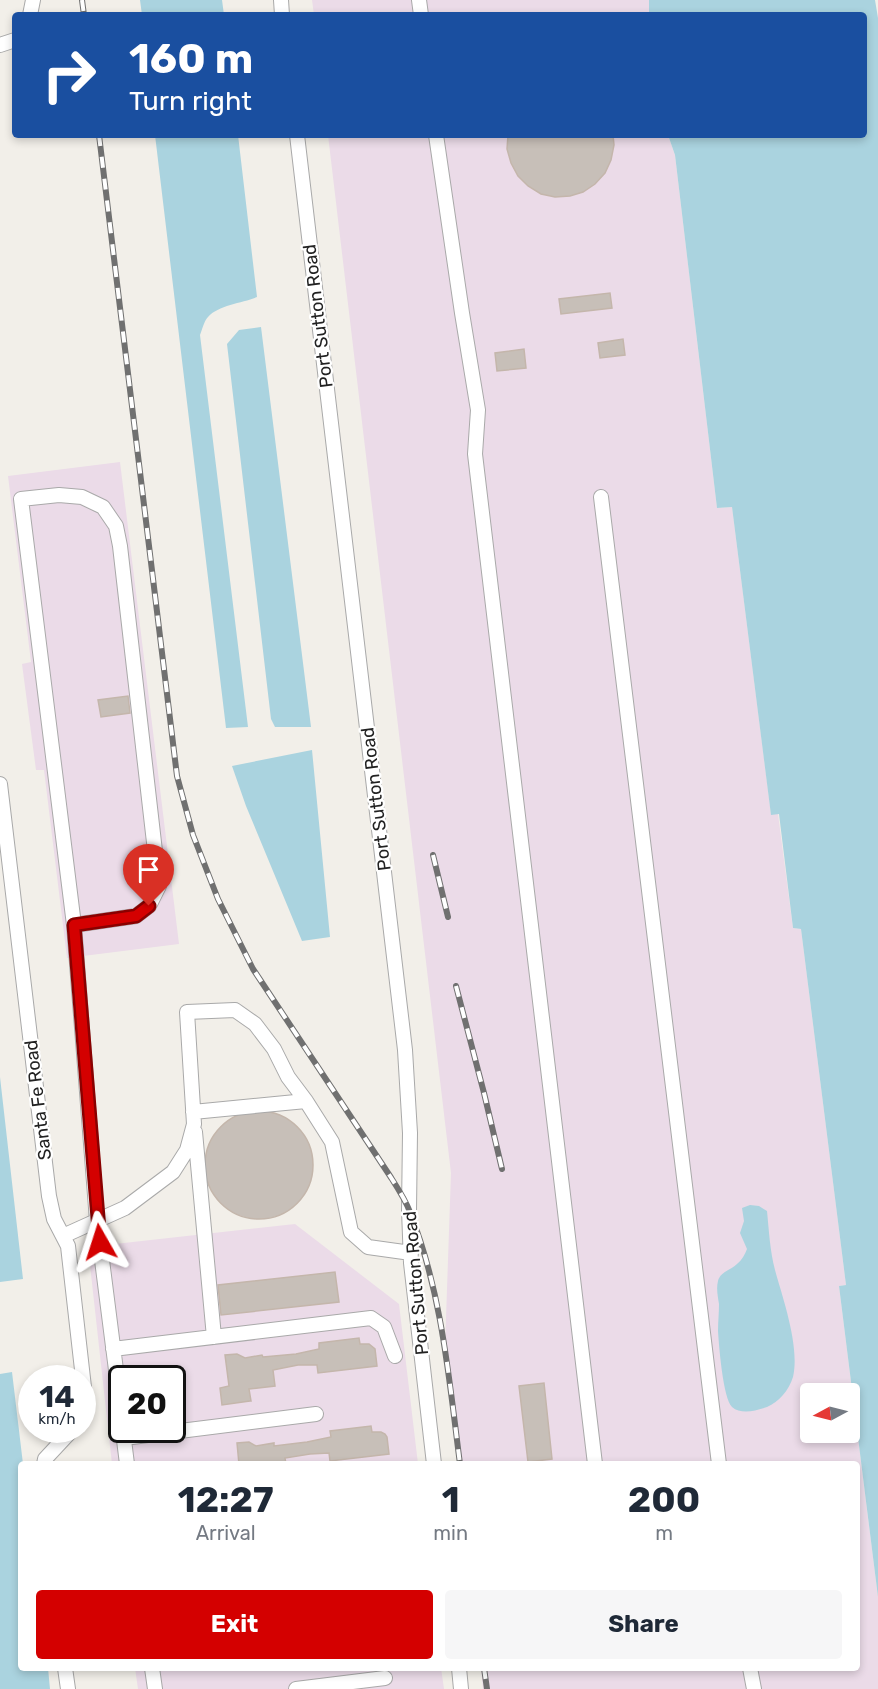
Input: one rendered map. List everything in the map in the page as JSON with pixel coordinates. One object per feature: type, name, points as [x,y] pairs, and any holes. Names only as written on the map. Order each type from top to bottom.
[{"type":"street","name":"Port Sutton Road","points":[[297,138],[405,1050],[410,1133],[411,1253],[434,1461]]},
{"type":"street","points":[[436,138],[478,410],[475,454],[595,1461]]},
{"type":"street","points":[[74,925],[136,916],[149,906],[159,886],[116,526],[103,507],[82,497],[59,495],[21,499],[74,925],[97,1221],[115,1365]]},
{"type":"street","points":[[602,497],[719,1461]]},
{"type":"street","name":"Santa Fe Road","points":[[0,784],[49,1196],[54,1219],[68,1246],[82,1365]]},
{"type":"street","points":[[214,1337],[187,1012],[235,1010],[255,1024],[274,1049],[288,1077],[332,1142],[351,1232],[368,1247],[411,1253]]},
{"type":"street","points":[[194,1118],[306,1101]]},
{"type":"street","points":[[63,1236],[125,1208],[173,1172],[187,1150],[194,1118]]},
{"type":"street","points":[[113,1349],[371,1318],[384,1327],[395,1356]]},
{"type":"street","points":[[186,1428],[316,1414]]},
{"type":"street","points":[[45,1461],[60,1443]]},
{"type":"street","points":[[125,1443],[127,1461]]},
{"type":"street","points":[[65,1671],[68,1689]]},
{"type":"street","points":[[152,1671],[155,1689]]},
{"type":"street","points":[[459,1671],[461,1689]]},
{"type":"street","points":[[751,1671],[754,1689]]},
{"type":"street","points":[[296,1689],[384,1678]]},
{"type":"shaded area","points":[[312,0],[649,0],[649,12],[314,12]]},
{"type":"shaded area","points":[[328,138],[669,138],[675,155],[717,508],[732,507],[771,814],[778,814],[793,928],[801,929],[846,1285],[839,1286],[851,1383],[800,1383],[800,1443],[859,1443],[878,1597],[878,1689],[483,1689],[481,1671],[860,1671],[860,1461],[458,1461],[445,1347],[451,1173]]},
{"type":"shaded area","points":[[120,462],[179,944],[67,958],[44,770],[36,770],[22,664],[31,662],[8,476]]},
{"type":"shaded area","points":[[295,1224],[399,1304],[418,1461],[112,1461],[110,1443],[186,1443],[186,1365],[108,1365],[108,1428],[88,1247]]},
{"type":"shaded area","points":[[135,1671],[441,1671],[444,1689],[138,1689]]},
{"type":"water","points":[[140,0],[222,0],[224,12],[142,12]]},
{"type":"water","points":[[649,0],[875,0],[878,18],[878,1597],[859,1443],[860,1383],[851,1383],[839,1286],[846,1285],[801,929],[793,928],[779,814],[771,815],[732,507],[717,508],[675,155],[669,138],[867,138],[867,12],[649,12]]},
{"type":"water","points":[[155,138],[238,138],[257,297],[212,313],[205,321],[200,335],[248,727],[226,728]]},
{"type":"water","points":[[261,327],[311,727],[275,727],[271,719],[227,344],[239,330]]},
{"type":"water","points":[[312,750],[330,937],[302,941],[246,806],[232,766]]},
{"type":"water","points":[[0,1077],[23,1279],[0,1282]]},
{"type":"water","points":[[750,1205],[759,1206],[767,1211],[772,1256],[790,1323],[795,1365],[791,1382],[779,1399],[767,1407],[744,1412],[732,1407],[726,1393],[720,1359],[717,1287],[721,1275],[739,1262],[747,1249],[740,1233],[744,1221],[742,1208]]},
{"type":"water","points":[[12,1372],[18,1443],[20,1443],[23,1461],[18,1461],[18,1671],[48,1671],[50,1689],[0,1689],[0,1374]]},
{"type":"building","points":[[508,138],[613,138],[614,145],[605,173],[595,184],[583,192],[555,197],[541,194],[518,176],[507,149]]},
{"type":"building","points":[[610,293],[612,308],[561,314],[559,299]]},
{"type":"building","points":[[623,339],[625,355],[600,358],[598,343]]},
{"type":"building","points":[[524,349],[526,368],[497,371],[495,353]]},
{"type":"building","points":[[128,696],[130,713],[101,717],[98,700]]},
{"type":"building","points":[[259,1111],[280,1116],[297,1127],[308,1144],[313,1165],[308,1186],[297,1203],[280,1214],[259,1219],[238,1214],[221,1203],[210,1186],[205,1165],[210,1144],[221,1127],[238,1116]]},
{"type":"building","points":[[335,1272],[339,1302],[221,1315],[218,1285]]},
{"type":"building","points":[[359,1338],[360,1344],[369,1344],[375,1349],[377,1366],[318,1373],[317,1365],[298,1365],[273,1370],[275,1386],[249,1389],[251,1401],[222,1405],[220,1388],[229,1386],[225,1355],[237,1354],[245,1358],[296,1354],[319,1349],[319,1343]]},
{"type":"building","points":[[544,1383],[552,1459],[528,1461],[519,1386]]},
{"type":"building","points":[[371,1426],[372,1432],[381,1432],[387,1437],[389,1454],[330,1461],[329,1453],[285,1458],[286,1461],[239,1461],[237,1443],[249,1442],[256,1446],[274,1443],[274,1446],[307,1442],[331,1437],[330,1431]]},
{"type":"railway","points":[[82,0],[84,12]]},
{"type":"railway","points":[[99,138],[177,776],[193,835],[218,899],[253,969],[390,1176],[408,1207],[421,1243],[437,1305],[448,1368],[460,1461]]},
{"type":"railway","points":[[433,855],[448,917]]},
{"type":"railway","points":[[456,986],[502,1169]]},
{"type":"railway","points":[[484,1671],[487,1689]]},
{"type":"route","points":[[100,1242],[74,925],[136,916],[149,906]]}]
